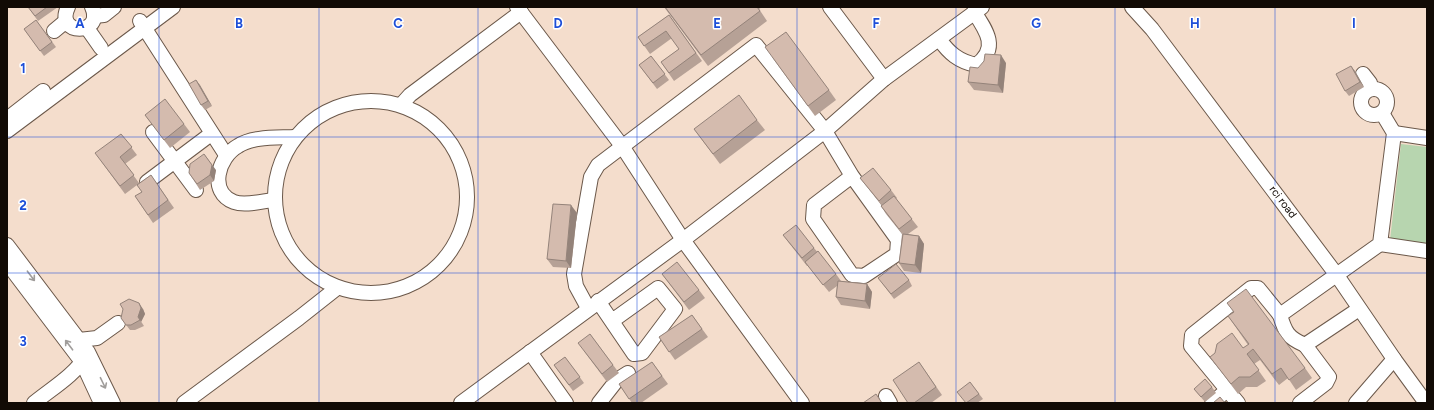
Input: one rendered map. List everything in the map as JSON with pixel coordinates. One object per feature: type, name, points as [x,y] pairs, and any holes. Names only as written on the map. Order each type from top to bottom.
[{"type":"lane","points":[[68,7],[66,11],[66,21],[73,28],[83,30],[91,17],[104,15],[114,7]]},
{"type":"lane","points":[[7,131],[142,24],[157,7]]},
{"type":"lane","points":[[7,118],[101,48],[173,7]]},
{"type":"lane","points":[[830,7],[884,79]]},
{"type":"lane","name":"rci road","points":[[1132,7],[1152,29],[1336,274],[1394,360],[1426,403]]},
{"type":"lane","points":[[461,403],[683,240],[825,131],[884,79],[938,38],[978,9],[986,28],[990,45],[985,59],[976,65],[964,62],[950,54],[938,38]]},
{"type":"lane","points":[[401,105],[410,95],[519,10],[622,146],[683,240],[802,403]]},
{"type":"lane","points":[[91,17],[101,48]]},
{"type":"lane","points":[[54,31],[66,21]]},
{"type":"lane","points":[[142,24],[211,134],[226,155]]},
{"type":"lane","points":[[612,321],[658,288],[675,309],[642,353],[634,354],[612,321],[593,305],[576,286],[574,274],[591,177],[598,165],[756,45],[825,131],[852,176],[898,240],[897,254],[864,276],[852,275],[813,219],[814,205],[852,176]]},
{"type":"lane","points":[[1364,74],[1372,89]]},
{"type":"lane","points":[[1372,89],[1380,90],[1386,96],[1387,105],[1382,112],[1374,115],[1363,109],[1361,105],[1362,97],[1372,89]]},
{"type":"lane","points":[[368,100],[384,101],[401,105],[418,112],[434,124],[447,138],[457,154],[464,172],[467,191],[466,210],[461,229],[453,247],[442,262],[428,275],[411,285],[393,291],[374,294],[337,288],[312,274],[292,253],[279,228],[274,200],[277,173],[287,148],[295,137],[306,124],[335,106],[368,100]]},
{"type":"lane","points":[[1380,244],[1394,132],[1382,112]]},
{"type":"lane","points":[[154,132],[196,190]]},
{"type":"lane","points":[[1394,132],[1427,138]]},
{"type":"lane","points":[[147,182],[211,134]]},
{"type":"lane","points":[[274,200],[236,203],[227,198],[220,191],[220,166],[226,155],[237,146],[245,142],[295,137]]},
{"type":"lane","points":[[1280,314],[1380,244],[1427,251]]},
{"type":"lane","points":[[7,245],[79,340],[101,403]]},
{"type":"lane","points":[[7,263],[85,357],[113,403]]},
{"type":"lane","points":[[184,403],[337,288]]},
{"type":"lane","points":[[1238,403],[1191,346],[1192,335],[1251,288],[1258,288],[1280,314],[1284,329],[1293,340],[1305,346],[1329,377],[1326,383],[1300,403]]},
{"type":"lane","points":[[1305,346],[1359,309]]},
{"type":"lane","points":[[79,340],[97,338],[118,323]]},
{"type":"lane","points":[[530,352],[566,403]]},
{"type":"lane","points":[[34,403],[85,357]]},
{"type":"lane","points":[[1356,403],[1394,360]]},
{"type":"lane","points":[[599,403],[617,380],[628,372]]},
{"type":"lane","points":[[1212,403],[1227,390]]},
{"type":"green space","points":[[1401,144],[1427,147],[1427,244],[1390,240]]},
{"type":"building","points":[[28,7],[47,7],[35,16]]},
{"type":"building","points":[[665,7],[757,7],[760,11],[701,55]]},
{"type":"building","points":[[669,15],[696,53],[669,73],[661,62],[679,49],[666,31],[644,46],[638,37]]},
{"type":"building","points":[[36,20],[52,42],[40,51],[24,29]]},
{"type":"building","points":[[786,32],[829,90],[808,106],[765,47]]},
{"type":"building","points":[[985,54],[1001,55],[998,85],[968,82],[970,67],[978,68],[984,61]]},
{"type":"building","points":[[651,56],[665,74],[653,83],[639,65]]},
{"type":"building","points":[[1351,66],[1360,82],[1345,91],[1336,74]]},
{"type":"building","points":[[196,80],[208,101],[201,105],[189,84]]},
{"type":"building","points":[[739,95],[757,120],[713,154],[694,129]]},
{"type":"building","points":[[165,99],[184,124],[164,140],[145,115]]},
{"type":"building","points":[[121,134],[132,147],[120,157],[134,175],[120,186],[95,153]]},
{"type":"building","points":[[204,154],[212,165],[210,175],[197,184],[189,173],[190,164]]},
{"type":"building","points":[[873,168],[891,190],[879,201],[860,178]]},
{"type":"building","points":[[151,175],[168,200],[148,215],[135,196],[142,192],[137,185]]},
{"type":"building","points":[[894,196],[912,219],[899,229],[881,206]]},
{"type":"building","points":[[553,204],[571,205],[566,261],[547,259]]},
{"type":"building","points":[[796,225],[814,248],[802,258],[783,235]]},
{"type":"building","points":[[903,234],[919,236],[915,265],[899,263]]},
{"type":"building","points":[[818,251],[836,274],[823,285],[805,262]]},
{"type":"building","points":[[677,262],[699,290],[684,302],[662,274]]},
{"type":"building","points":[[896,264],[909,280],[891,294],[878,278]]},
{"type":"building","points":[[838,281],[867,284],[865,301],[836,297]]},
{"type":"building","points":[[1246,289],[1305,368],[1289,380],[1281,368],[1272,374],[1253,349],[1247,354],[1259,370],[1250,377],[1239,377],[1231,384],[1210,357],[1215,353],[1217,344],[1232,333],[1243,348],[1249,344],[1228,316],[1234,312],[1227,303]]},
{"type":"building","points":[[129,299],[139,303],[141,308],[138,317],[140,320],[131,325],[126,325],[121,318],[123,309],[120,304]]},
{"type":"building","points":[[692,315],[702,329],[669,352],[659,337]]},
{"type":"building","points":[[590,334],[613,365],[602,374],[578,343]]},
{"type":"building","points":[[565,357],[580,377],[569,385],[554,365]]},
{"type":"building","points":[[652,362],[662,376],[629,399],[619,384]]},
{"type":"building","points":[[919,362],[936,387],[914,403],[908,403],[893,380]]},
{"type":"building","points":[[1205,379],[1212,387],[1201,397],[1194,389]]},
{"type":"building","points":[[970,382],[979,394],[966,403],[957,392]]},
{"type":"building","points":[[876,394],[882,403],[863,403]]},
{"type":"building","points":[[1220,397],[1225,403],[1213,403]]}]
